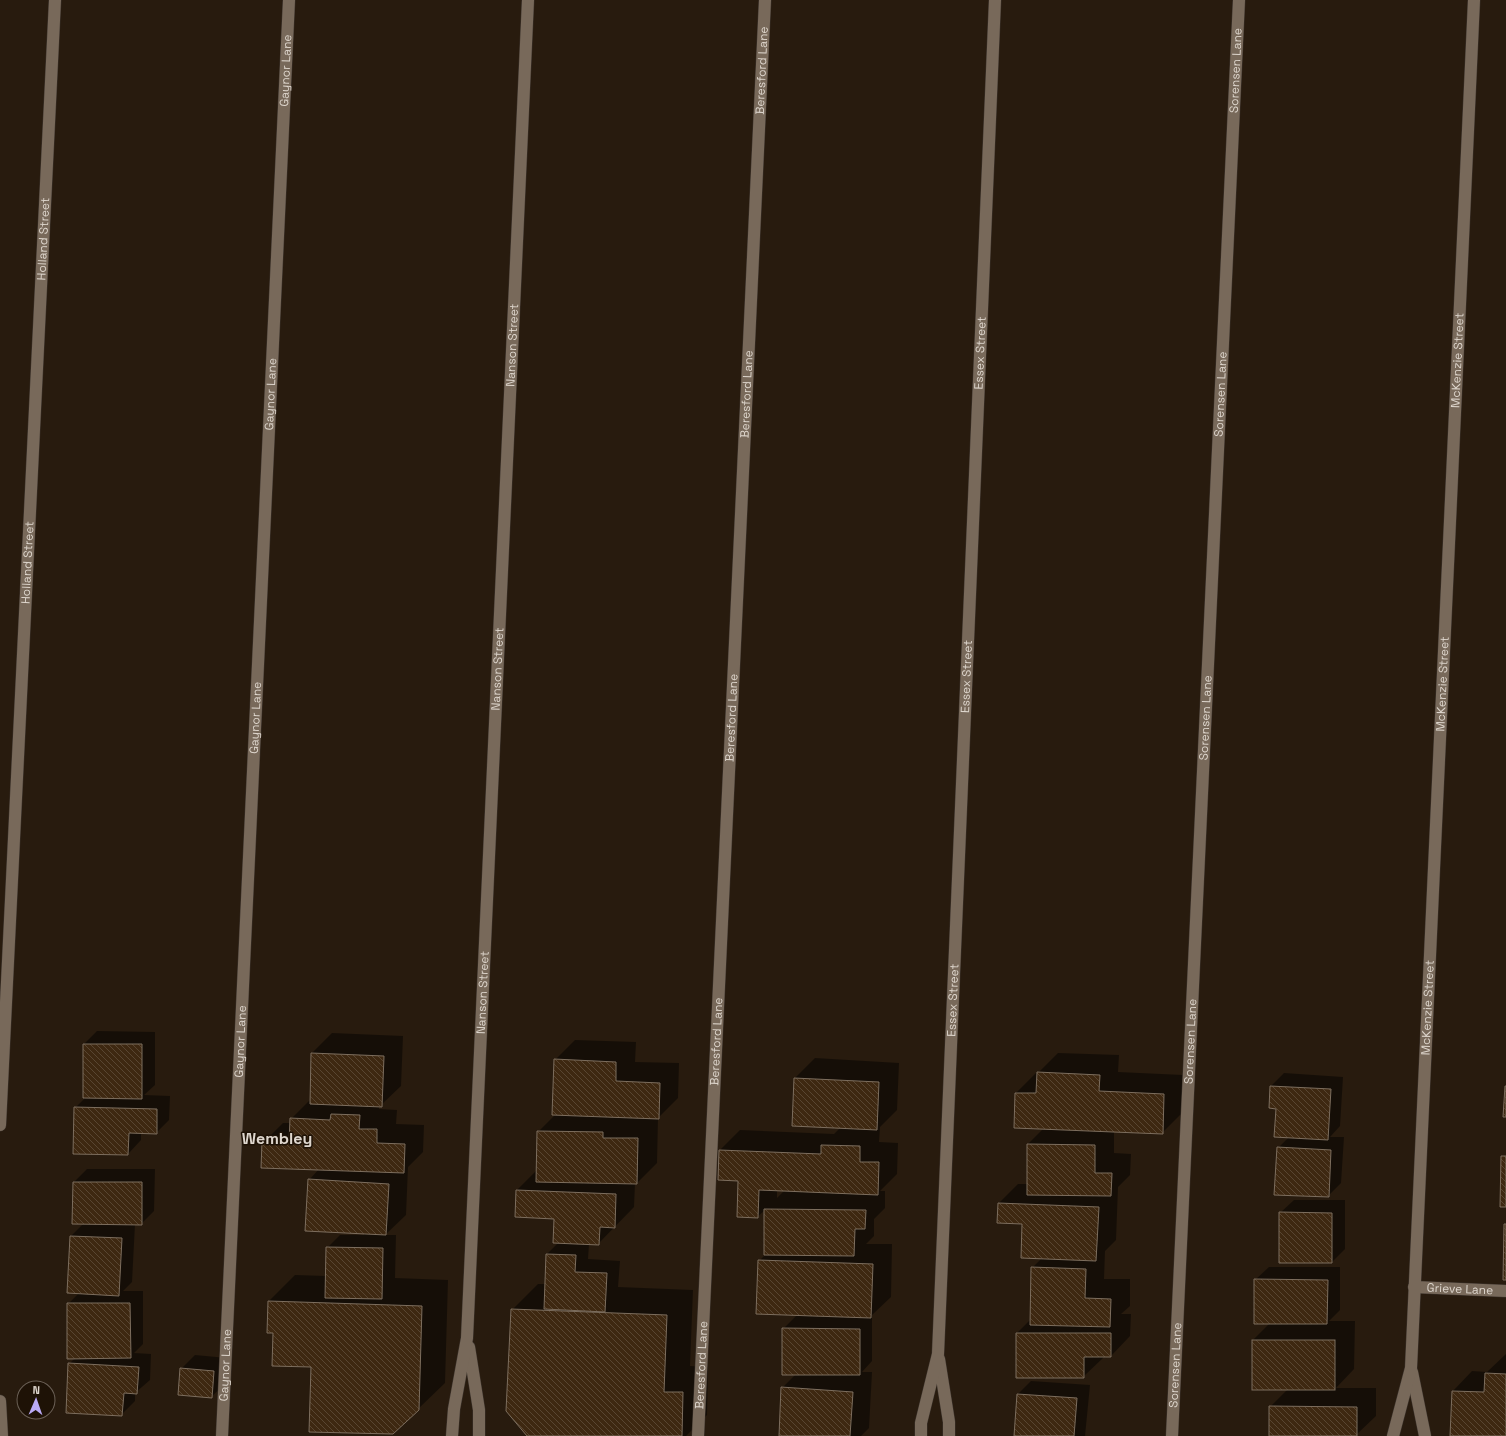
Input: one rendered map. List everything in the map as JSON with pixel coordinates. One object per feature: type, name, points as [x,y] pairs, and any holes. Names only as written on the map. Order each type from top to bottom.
[{"type":"street","name":"Holland Street","points":[[0,1125],[55,0]]},
{"type":"street","name":"Gaynor Lane","points":[[222,1436],[288,0]]},
{"type":"street","name":"Nanson Street","points":[[452,1436],[454,1409],[467,1338],[528,0]]},
{"type":"street","name":"Beresford Lane","points":[[698,1436],[765,0]]},
{"type":"street","name":"Essex Street","points":[[921,1436],[921,1424],[938,1354],[996,0]]},
{"type":"street","name":"Sorensen Lane","points":[[1172,1436],[1239,0]]},
{"type":"street","name":"McKenzie Street","points":[[1394,1436],[1411,1368],[1474,0]]},
{"type":"street","name":"Grieve Lane","points":[[1414,1287],[1506,1291]]},
{"type":"street","name":"Nanson Street","points":[[467,1338],[479,1410],[479,1436]]},
{"type":"street","name":"Essex Street","points":[[938,1354],[949,1422],[949,1436]]},
{"type":"street","name":"McKenzie Street","points":[[1411,1368],[1425,1436]]},
{"type":"street","points":[[0,1400],[2,1436]]},
{"type":"building","points":[[83,1044],[142,1044],[142,1099],[83,1098]]},
{"type":"building","points":[[311,1053],[384,1056],[382,1107],[310,1104]]},
{"type":"building","points":[[554,1059],[616,1062],[616,1081],[660,1083],[659,1119],[552,1115]]},
{"type":"building","points":[[1037,1072],[1100,1075],[1099,1091],[1164,1094],[1163,1134],[1014,1128],[1015,1093],[1036,1093]]},
{"type":"building","points":[[794,1078],[879,1082],[877,1130],[792,1126]]},
{"type":"building","points":[[1270,1086],[1331,1089],[1328,1140],[1274,1137],[1276,1109],[1269,1108]]},
{"type":"building","points":[[1505,1086],[1506,1117],[1503,1117]]},
{"type":"building","points":[[74,1107],[157,1109],[157,1134],[129,1133],[128,1155],[73,1154]]},
{"type":"building","points":[[331,1114],[360,1115],[359,1129],[377,1129],[377,1143],[405,1144],[404,1173],[261,1168],[262,1142],[289,1143],[290,1118],[330,1120]]},
{"type":"building","points":[[537,1131],[603,1132],[603,1138],[638,1138],[637,1184],[536,1182]]},
{"type":"building","points":[[1027,1144],[1095,1145],[1095,1173],[1112,1173],[1111,1196],[1027,1195]]},
{"type":"building","points":[[821,1145],[860,1146],[860,1162],[879,1162],[878,1195],[759,1190],[758,1218],[737,1217],[738,1181],[718,1180],[719,1150],[821,1154]]},
{"type":"building","points":[[1277,1147],[1331,1150],[1329,1197],[1274,1195]]},
{"type":"building","points":[[1501,1156],[1506,1156],[1506,1207],[1500,1207]]},
{"type":"building","points":[[308,1179],[389,1184],[386,1235],[305,1231]]},
{"type":"building","points":[[73,1182],[142,1182],[142,1225],[72,1224]]},
{"type":"building","points":[[516,1190],[616,1194],[615,1228],[600,1227],[599,1245],[553,1243],[554,1219],[515,1217]]},
{"type":"building","points":[[998,1203],[1099,1207],[1096,1261],[1021,1258],[1022,1224],[997,1223]]},
{"type":"building","points":[[764,1209],[866,1210],[865,1229],[855,1229],[854,1256],[764,1255]]},
{"type":"building","points":[[1279,1212],[1332,1213],[1332,1263],[1279,1263]]},
{"type":"building","points":[[1504,1224],[1506,1224],[1506,1280],[1503,1280]]},
{"type":"building","points":[[70,1236],[122,1238],[119,1296],[67,1293]]},
{"type":"building","points":[[326,1247],[383,1248],[382,1299],[325,1298]]},
{"type":"building","points":[[546,1254],[576,1255],[575,1272],[607,1273],[605,1312],[544,1309]]},
{"type":"building","points":[[758,1260],[873,1264],[871,1318],[756,1314]]},
{"type":"building","points":[[1031,1267],[1086,1269],[1085,1298],[1111,1299],[1110,1327],[1030,1325]]},
{"type":"building","points":[[1254,1279],[1328,1280],[1327,1324],[1254,1324]]},
{"type":"building","points":[[268,1301],[422,1306],[419,1410],[393,1434],[309,1432],[311,1367],[272,1366],[273,1333],[267,1333]]},
{"type":"building","points":[[67,1303],[130,1303],[131,1358],[67,1359]]},
{"type":"building","points":[[511,1309],[667,1315],[664,1392],[683,1392],[682,1436],[527,1436],[506,1411]]},
{"type":"building","points":[[782,1328],[860,1329],[860,1375],[782,1375]]},
{"type":"building","points":[[1016,1333],[1111,1333],[1111,1357],[1084,1357],[1084,1378],[1016,1378]]},
{"type":"building","points":[[1252,1340],[1335,1340],[1335,1390],[1252,1390]]},
{"type":"building","points":[[68,1363],[139,1367],[137,1394],[124,1393],[122,1416],[66,1413]]},
{"type":"building","points":[[180,1368],[214,1371],[212,1398],[178,1395]]},
{"type":"building","points":[[1485,1373],[1506,1374],[1506,1436],[1450,1436],[1452,1391],[1484,1392]]},
{"type":"building","points":[[781,1387],[853,1392],[850,1436],[779,1436]]},
{"type":"building","points":[[1017,1394],[1077,1398],[1074,1436],[1014,1436]]},
{"type":"building","points":[[1269,1406],[1357,1407],[1357,1436],[1269,1436]]},
{"type":"district","name":"Wembley","points":[[277,1138]]}]
